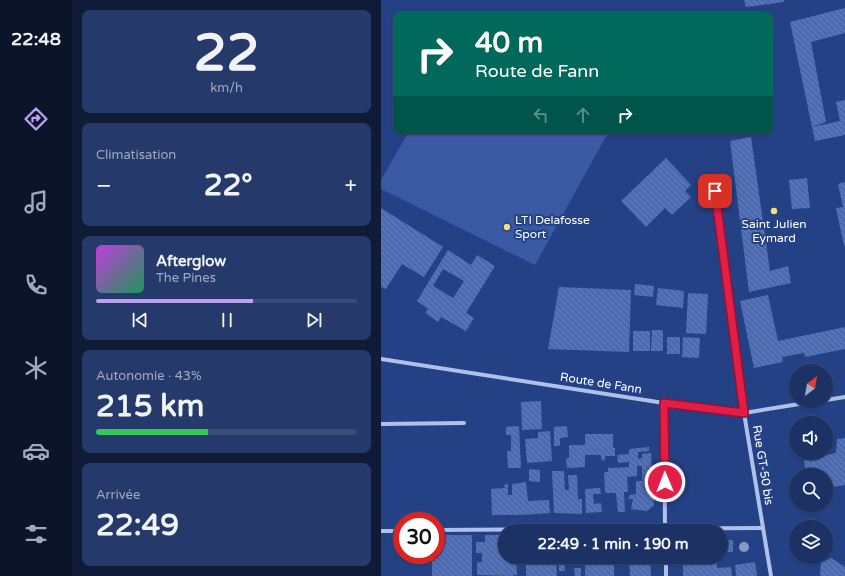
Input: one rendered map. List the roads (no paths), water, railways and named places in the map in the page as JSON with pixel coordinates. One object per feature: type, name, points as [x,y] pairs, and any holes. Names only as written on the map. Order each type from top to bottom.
[{"type":"street","name":"Route de Fann","points":[[381,359],[664,403],[744,413],[789,406]]},
{"type":"street","points":[[833,399],[845,397]]},
{"type":"street","points":[[664,403],[665,524]]},
{"type":"street","name":"Rue GT-50 bis","points":[[744,413],[771,576]]},
{"type":"street","points":[[381,424],[464,423]]},
{"type":"street","points":[[728,529],[763,528]]},
{"type":"street","points":[[381,531],[393,530]]},
{"type":"street","points":[[445,530],[498,530]]},
{"type":"street","points":[[665,564],[666,576]]},
{"type":"lane","name":"Rue GT-50 bis","points":[[715,191],[744,413]]},
{"type":"place","name":"Saint Julien Eymard","points":[[774,211]]},
{"type":"place","name":"LTI Delafosse Sport","points":[[507,227]]}]
